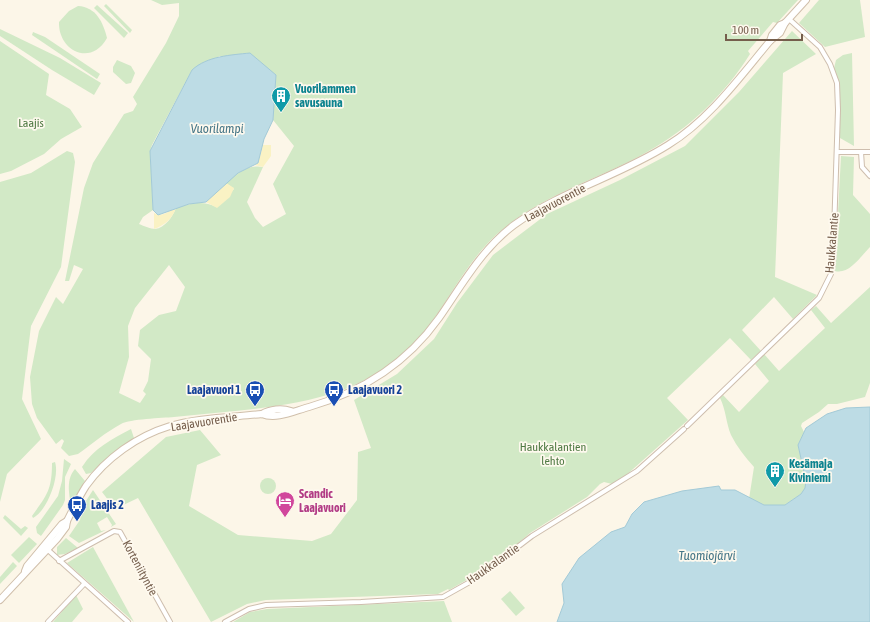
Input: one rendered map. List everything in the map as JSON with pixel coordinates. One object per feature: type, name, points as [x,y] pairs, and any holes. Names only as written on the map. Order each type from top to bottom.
[{"type":"street","name":"Laajavuorentie","points":[[0,600],[66,521],[86,486],[103,467],[120,452],[141,438],[171,426],[192,422],[262,414],[267,411],[285,409],[291,411],[343,395],[380,375],[402,360],[438,319],[480,258],[503,234],[535,211],[645,158],[681,136],[721,99],[770,40],[776,30],[787,21],[806,0]]},
{"type":"street","name":"Haukkalantie","points":[[225,622],[250,609],[266,605],[361,602],[443,597],[477,578],[532,536],[637,471],[812,306],[826,287],[833,263],[838,103],[836,82],[830,64],[814,40],[787,21]]},
{"type":"street","points":[[837,152],[870,152]]},
{"type":"street","points":[[861,152],[862,167],[870,176]]},
{"type":"street","name":"Laajavuorentie","points":[[25,571],[31,569],[48,550],[66,527],[66,521]]},
{"type":"street","name":"Korteniityntie","points":[[60,561],[114,531],[120,532],[170,622]]},
{"type":"street","points":[[48,550],[128,622]]},
{"type":"street","points":[[48,622],[84,584]]},
{"type":"green space","points":[[151,0],[798,0],[777,23],[773,22],[748,51],[750,54],[740,69],[717,97],[677,133],[628,162],[551,198],[514,220],[497,234],[475,258],[438,313],[418,339],[382,370],[351,387],[299,402],[279,406],[125,422],[78,454],[69,456],[61,448],[64,441],[62,439],[56,444],[37,418],[32,404],[30,377],[39,331],[56,297],[63,304],[83,269],[74,265],[69,281],[65,281],[84,188],[93,163],[124,114],[133,111],[137,104],[133,97],[166,43],[179,16],[179,3],[162,5]],"holes":[[[220,56],[276,75],[273,120],[294,146],[273,184],[286,214],[263,227],[255,218],[247,202],[263,167],[258,166],[243,170],[226,183],[234,189],[217,207],[202,203],[176,208],[168,221],[159,228],[155,229],[139,224],[143,217],[153,210],[150,151],[152,145],[192,70]],[[169,265],[185,287],[176,311],[159,315],[140,330],[138,346],[151,359],[148,381],[143,391],[146,394],[140,403],[119,393],[129,357],[128,326],[135,308]]]},
{"type":"green space","points":[[819,0],[860,0],[865,37],[825,47],[799,23]]},
{"type":"green space","points":[[106,4],[132,30],[130,33],[104,6]]},
{"type":"green space","points":[[97,5],[128,33],[124,38],[94,8]]},
{"type":"green space","points":[[78,6],[90,9],[98,16],[107,38],[100,47],[93,52],[77,52],[64,41],[60,32],[59,22],[69,11]]},
{"type":"green space","points":[[0,29],[60,58],[101,83],[94,95],[0,36]]},
{"type":"green space","name":"Haukkalantien lehto","points":[[792,31],[816,54],[783,73],[775,277],[817,295],[793,319],[774,297],[742,330],[761,351],[751,360],[730,338],[667,398],[688,420],[623,478],[612,484],[604,482],[600,484],[587,497],[530,533],[493,565],[449,590],[448,589],[438,594],[266,600],[247,604],[211,622],[138,498],[115,509],[102,492],[166,437],[200,430],[221,455],[197,465],[189,506],[238,535],[312,541],[331,534],[357,500],[358,452],[371,448],[354,400],[397,374],[434,339],[457,303],[493,255],[547,214],[620,180],[685,146],[739,92]]},
{"type":"green space","points":[[33,32],[45,37],[100,74],[97,79],[32,35]]},
{"type":"green space","name":"Laajis","points":[[0,41],[49,74],[46,95],[70,109],[82,127],[61,139],[44,154],[11,171],[0,174]]},
{"type":"green space","points":[[852,53],[854,146],[840,138],[839,82],[834,68],[836,60],[843,55]]},
{"type":"green space","points":[[117,60],[131,66],[135,73],[131,83],[126,84],[113,72],[113,67]]},
{"type":"green space","points":[[67,151],[73,153],[75,162],[61,267],[31,326],[22,399],[41,439],[7,474],[0,502],[0,182],[31,173]]},
{"type":"green space","points":[[841,156],[854,157],[853,195],[870,214],[870,247],[850,268],[835,271]]},
{"type":"green space","points":[[870,287],[870,383],[865,397],[837,404],[828,404],[802,423],[801,426],[804,432],[798,445],[806,481],[805,488],[801,494],[785,505],[764,505],[749,499],[754,467],[741,452],[731,435],[724,407],[720,398],[723,395],[739,412],[769,381],[755,364],[764,354],[779,371],[825,328],[811,310],[816,306],[831,323]]},
{"type":"green space","points":[[131,429],[134,438],[109,456],[91,473],[86,474],[82,467],[92,454],[110,440]]},
{"type":"green space","points":[[64,459],[71,464],[65,477],[65,500],[41,536],[37,533],[36,527],[58,496],[62,481]]},
{"type":"green space","points":[[55,462],[56,476],[51,493],[43,508],[33,518],[32,516],[48,492],[51,480],[52,463]]},
{"type":"green space","points":[[75,469],[85,481],[71,505],[69,482]]},
{"type":"green space","points":[[268,478],[274,480],[276,486],[274,492],[268,494],[262,492],[260,486],[262,480]]},
{"type":"green space","points":[[93,490],[116,524],[111,527],[112,525],[107,517],[97,523],[101,531],[106,530],[79,543],[69,536],[80,520],[84,504]]},
{"type":"green space","points":[[5,515],[21,529],[25,526],[28,528],[21,536],[3,518]]},
{"type":"green space","points":[[29,537],[37,544],[19,563],[11,555]]},
{"type":"green space","points":[[66,538],[78,548],[65,554],[57,555],[57,547]]},
{"type":"green space","points":[[93,547],[134,622],[67,563]]},
{"type":"green space","points":[[13,562],[17,566],[0,584],[0,577]]},
{"type":"green space","points":[[510,591],[525,608],[516,616],[501,599]]},
{"type":"green space","points":[[76,595],[83,609],[72,622],[53,622]]},
{"type":"green space","points":[[444,601],[452,622],[233,622],[250,612],[267,609]]},
{"type":"sand","points":[[263,145],[271,145],[271,156],[263,167],[255,165],[258,163]]},
{"type":"sand","points":[[226,183],[234,188],[230,197],[217,208],[206,202]]},
{"type":"sand","points":[[176,208],[168,221],[162,226],[154,229],[154,213],[160,215]]},
{"type":"water","name":"Vuorilampi","points":[[250,53],[276,75],[273,120],[264,139],[258,163],[238,173],[206,202],[189,204],[158,215],[153,210],[150,151],[192,70],[198,65],[212,59]]},
{"type":"water","name":"Tuomiojärvi","points":[[870,407],[870,622],[557,622],[564,603],[562,584],[579,558],[611,532],[625,527],[632,514],[644,502],[682,491],[719,486],[721,490],[735,490],[764,505],[785,505],[801,494],[805,488],[806,481],[798,445],[806,428],[827,414],[846,408]]},
{"type":"place","name":"Vuorilammen savusauna","points":[[281,113]]},
{"type":"place","name":"Laajavuori 1","points":[[255,407]]},
{"type":"place","name":"Laajavuori 2","points":[[334,407]]},
{"type":"place","name":"Kesämaja Kiviniemi","points":[[775,488]]},
{"type":"place","name":"Scandic Laajavuori","points":[[285,518]]},
{"type":"place","name":"Laajis 2","points":[[77,522]]}]
